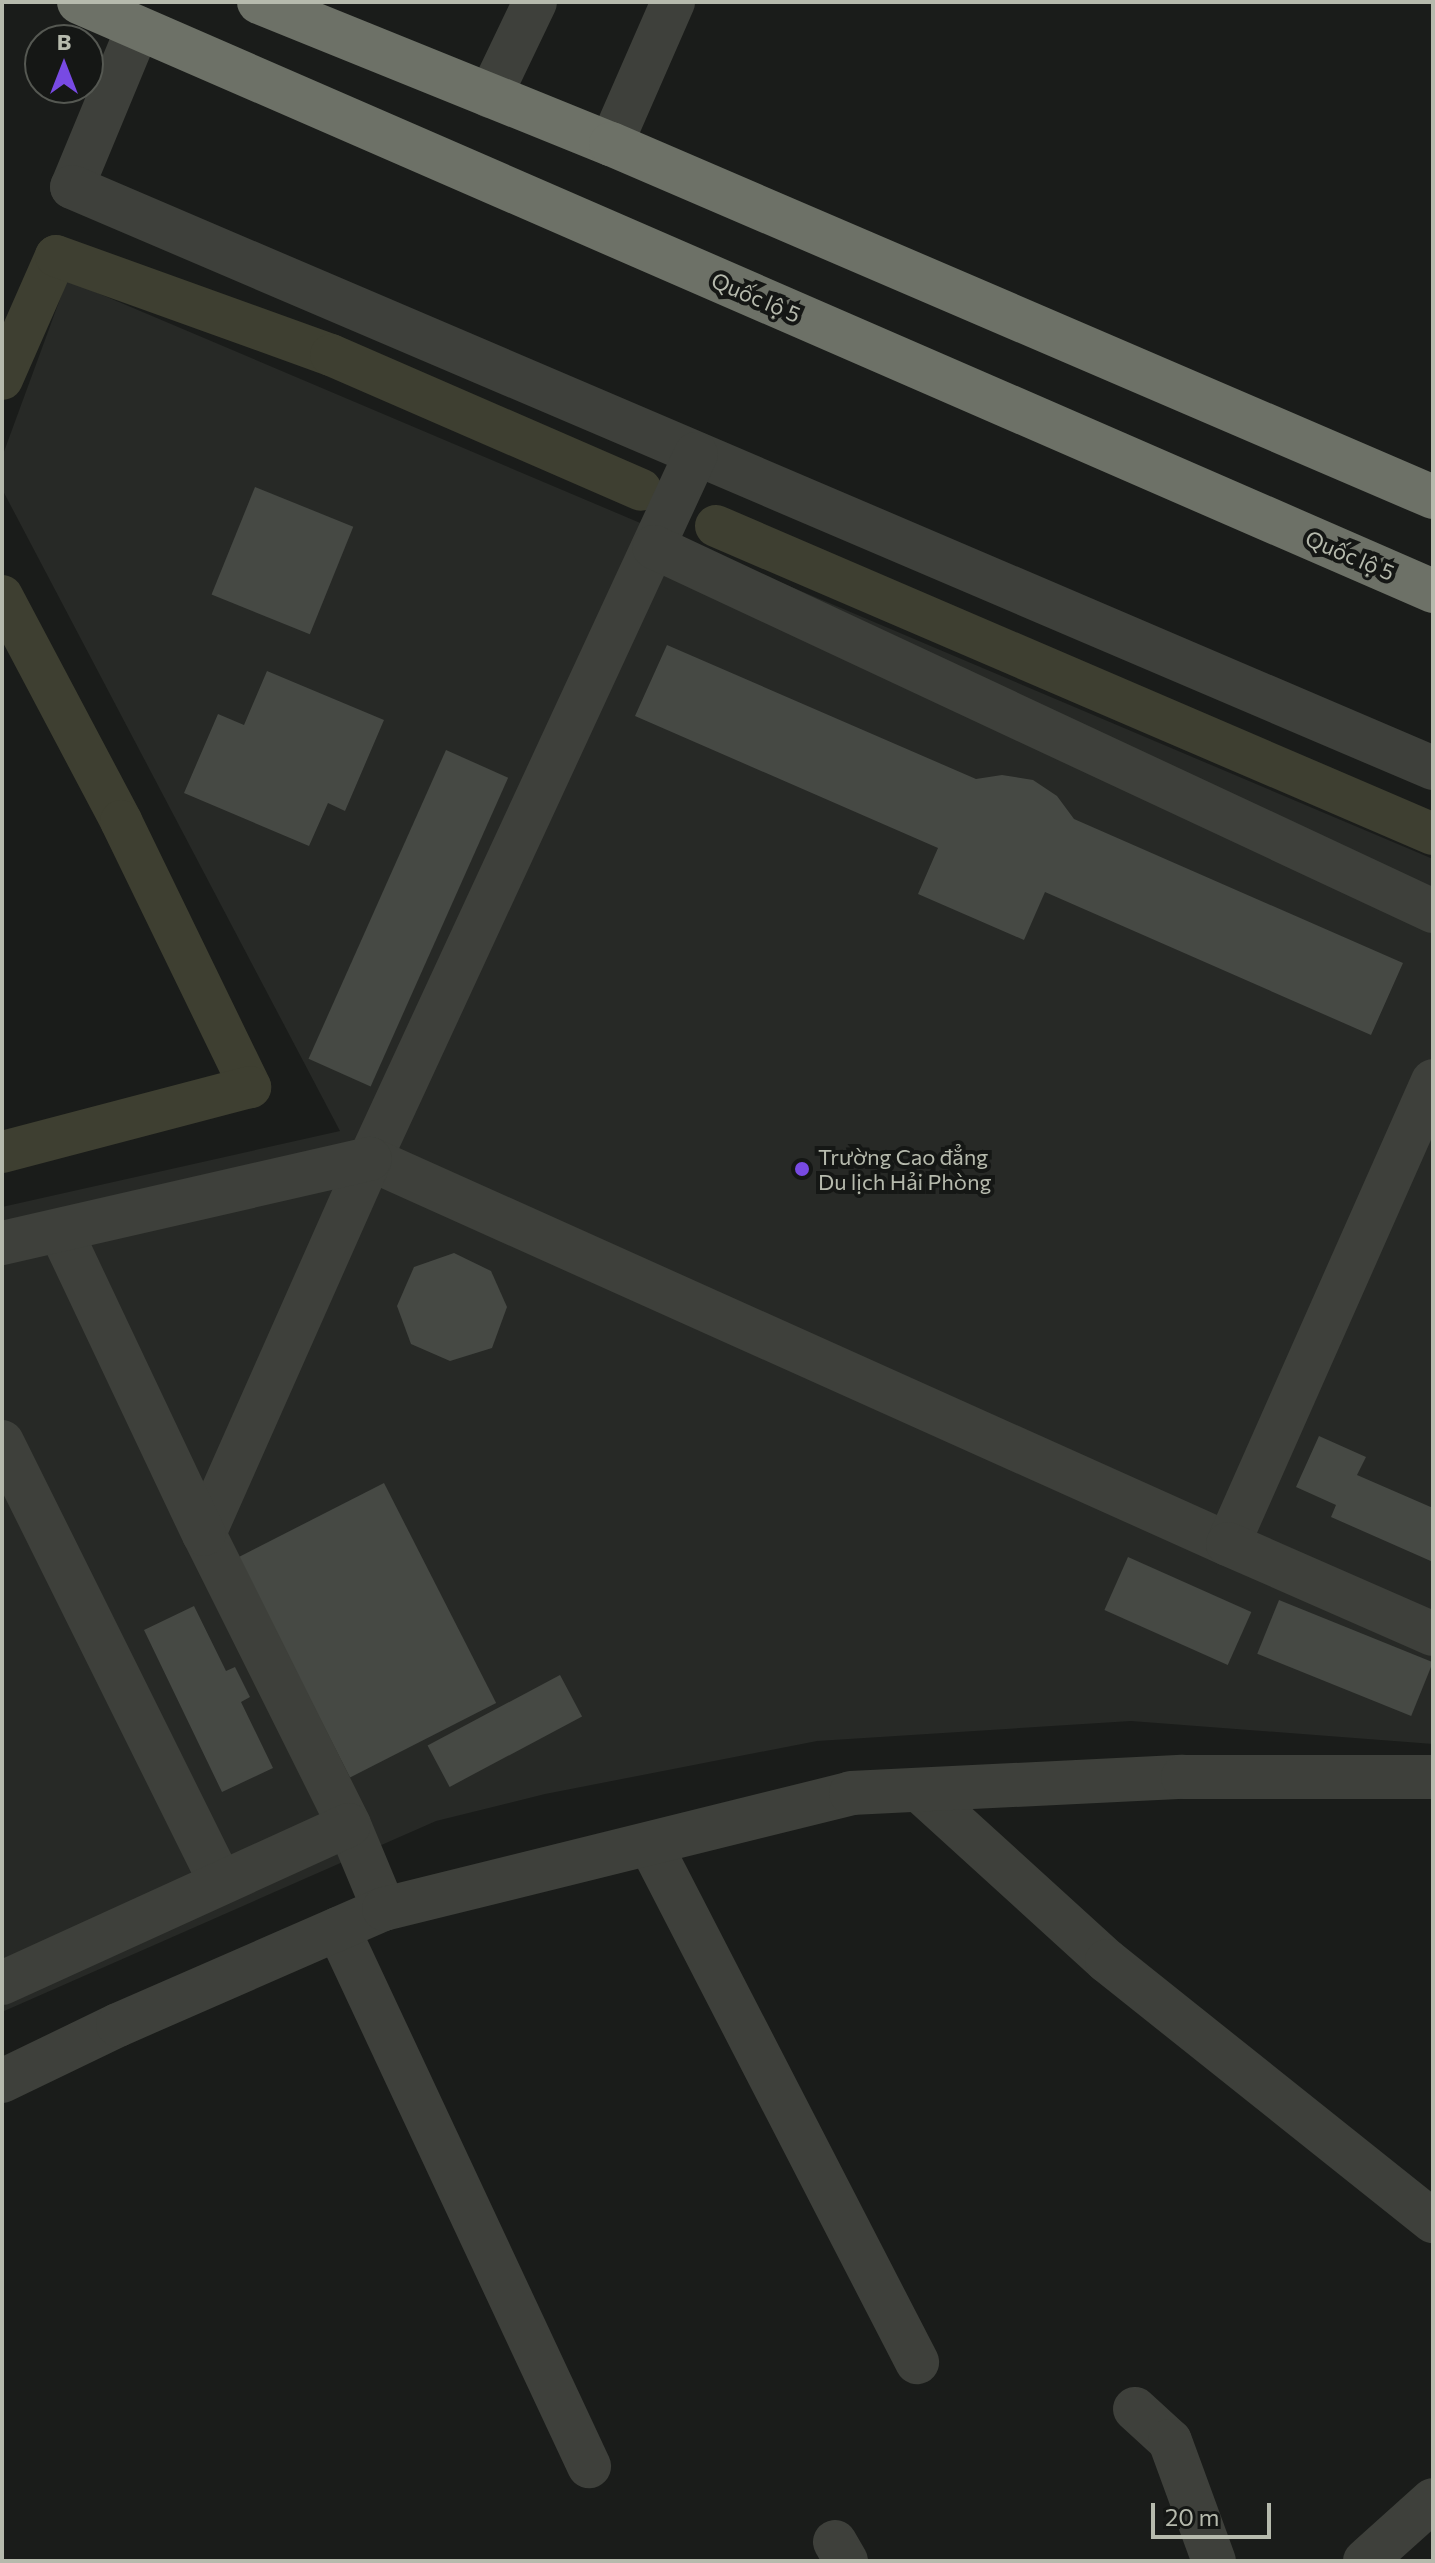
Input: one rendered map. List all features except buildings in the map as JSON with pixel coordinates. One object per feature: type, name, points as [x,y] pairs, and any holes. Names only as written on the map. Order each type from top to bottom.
[{"type":"highway","name":"Quốc lộ 5","points":[[79,2],[1433,591]]},
{"type":"highway","points":[[259,2],[611,144],[1433,497]]},
{"type":"street","points":[[490,96],[535,2]]},
{"type":"street","points":[[611,144],[673,2]]},
{"type":"street","points":[[138,28],[72,187],[1433,768]]},
{"type":"street","points":[[204,1534],[370,1159],[696,454]]},
{"type":"street","points":[[654,547],[1433,911]]},
{"type":"street","points":[[1228,1544],[1433,1081]]},
{"type":"street","points":[[2,1243],[61,1232],[370,1159],[1433,1634]]},
{"type":"street","points":[[61,1232],[204,1534],[349,1825],[384,1909]]},
{"type":"street","points":[[2,1442],[221,1883]]},
{"type":"street","points":[[2,2081],[384,1909],[851,1793],[1183,1777],[1433,1777]]},
{"type":"street","points":[[919,1790],[1107,1961],[1433,2221]]},
{"type":"street","points":[[2,1983],[349,1825]]},
{"type":"street","points":[[650,1844],[917,2362]]},
{"type":"street","points":[[338,1929],[589,2466]]},
{"type":"street","points":[[1135,2409],[1170,2441],[1214,2561]]},
{"type":"street","points":[[1365,2561],[1433,2500]]},
{"type":"shaded area","name":"Trường Cao đẳng Du lịch Hải Phòng","points":[[67,280],[1433,859],[1433,1744],[1131,1721],[817,1741],[545,1794],[436,1821],[2,2012],[2,1207],[340,1131],[2,489],[2,457]]},
{"type":"waterway","points":[[2,379],[56,256],[331,355],[641,490]]},
{"type":"waterway","points":[[716,526],[1433,834]]},
{"type":"waterway","points":[[2,596],[121,821],[250,1087],[2,1152]]},
{"type":"place","name":"Trường Cao đẳng Du lịch Hải Phòng","points":[[802,1169]]}]
